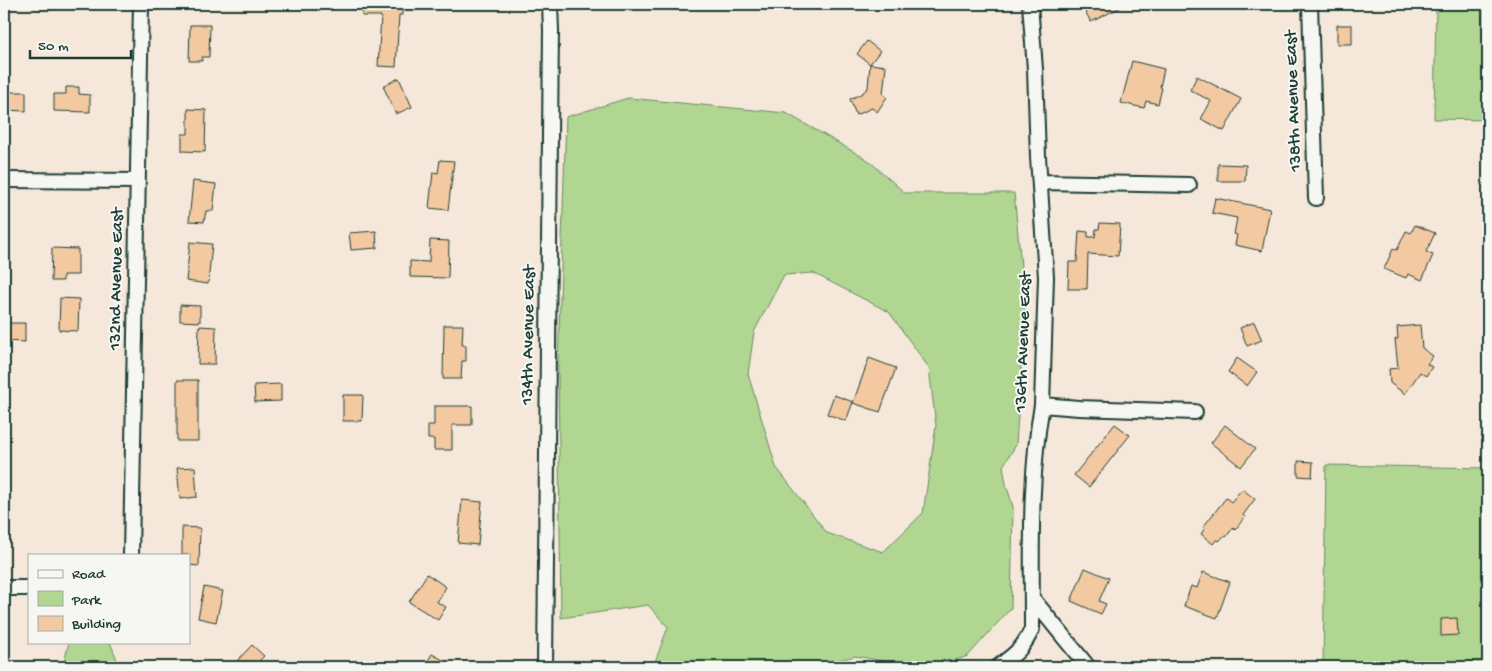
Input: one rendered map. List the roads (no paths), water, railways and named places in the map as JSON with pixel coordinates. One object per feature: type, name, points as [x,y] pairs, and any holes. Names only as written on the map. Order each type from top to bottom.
[{"type":"street","name":"132nd Avenue East","points":[[131,554],[141,4]]},
{"type":"street","name":"134th Avenue East","points":[[545,667],[550,4]]},
{"type":"street","name":"136th Avenue East","points":[[998,667],[1020,650],[1032,629],[1033,514],[1039,422],[1042,406],[1046,277],[1030,4]]},
{"type":"street","name":"138th Avenue East","points":[[1310,4],[1316,198]]},
{"type":"street","points":[[4,180],[138,181]]},
{"type":"street","points":[[1041,182],[1189,185]]},
{"type":"street","points":[[1042,406],[1195,412]]},
{"type":"street","points":[[4,588],[28,588]]},
{"type":"street","points":[[1032,598],[1088,667]]}]
